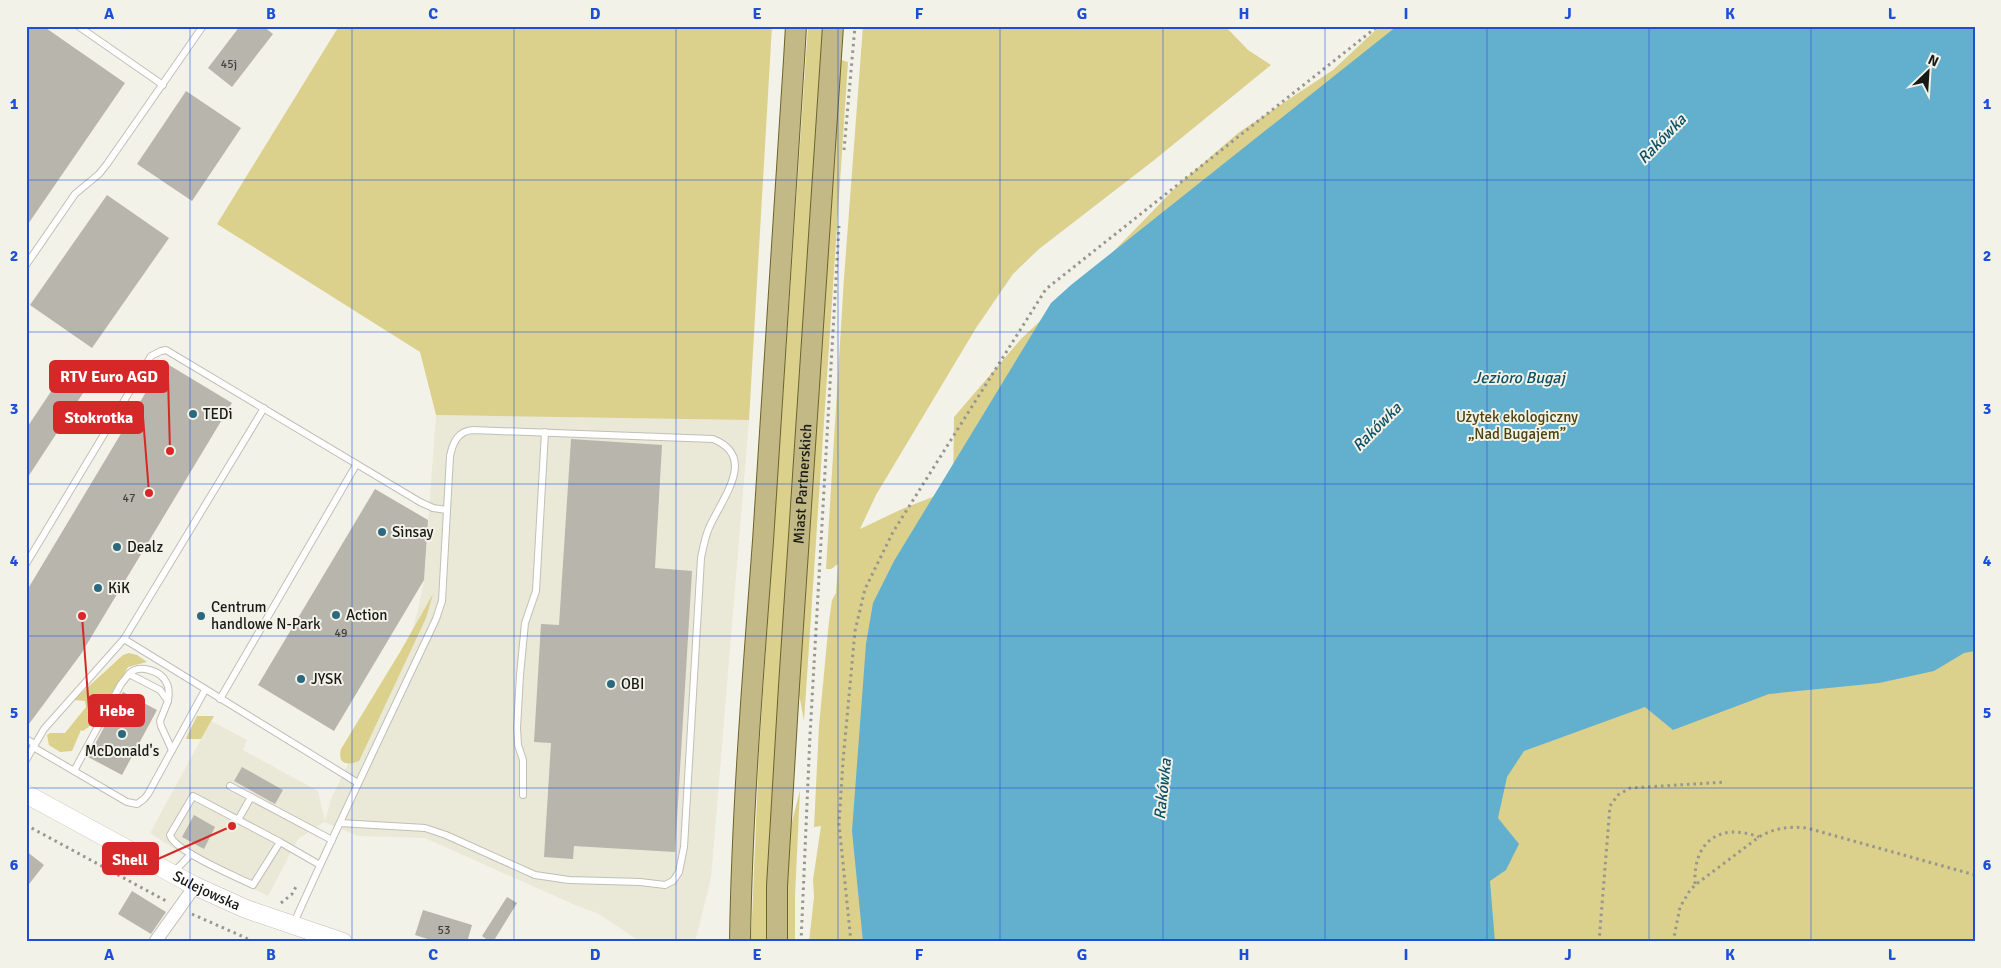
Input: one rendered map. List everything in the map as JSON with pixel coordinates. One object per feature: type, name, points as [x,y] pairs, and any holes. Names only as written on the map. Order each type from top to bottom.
[{"type":"main road","points":[[740,942],[743,847],[796,26]]},
{"type":"main road","name":"Miast Partnerskich","points":[[777,942],[777,886],[788,706],[833,26]]},
{"type":"main road","name":"Sulejowska","points":[[26,794],[195,886],[246,910],[342,942]]},
{"type":"street","points":[[155,942],[195,886]]},
{"type":"lane","points":[[78,26],[163,84]]},
{"type":"lane","points":[[26,265],[74,194],[99,174],[107,164],[203,26]]},
{"type":"lane","points":[[26,564],[151,356],[166,350],[420,502],[433,508],[447,510]]},
{"type":"lane","points":[[26,760],[52,719],[124,639],[264,408]]},
{"type":"lane","points":[[292,926],[332,840],[340,822],[358,783],[436,619],[442,601],[450,456],[452,447],[460,434],[467,430],[473,430],[713,438],[726,444],[734,456],[736,476],[709,528],[701,558],[684,847],[679,872],[673,881],[665,885],[640,882],[569,880],[536,875],[446,835],[425,828],[340,822]]},
{"type":"lane","points":[[523,795],[523,760],[518,745],[516,728],[525,624],[536,591],[546,432]]},
{"type":"lane","points":[[220,699],[356,465]]},
{"type":"lane","points":[[124,639],[358,783]]},
{"type":"lane","points":[[74,771],[122,684],[129,674],[137,668],[143,668],[163,678],[168,685],[168,702],[160,721],[172,750]]},
{"type":"lane","points":[[129,674],[160,690],[168,702]]},
{"type":"lane","points":[[26,739],[74,771],[127,802],[137,804],[148,794],[205,690]]},
{"type":"lane","points":[[230,786],[332,840]]},
{"type":"lane","points":[[280,842],[253,885],[191,854],[173,840],[170,835],[193,796],[280,842],[320,865]]},
{"type":"lane","points":[[238,820],[251,797]]},
{"type":"lane","points":[[173,874],[191,854]]},
{"type":"path","points":[[844,157],[855,26]]},
{"type":"path","points":[[851,942],[839,824],[855,631],[865,589],[892,532],[1046,288],[1378,26]]},
{"type":"path","points":[[801,942],[810,735],[839,226]]},
{"type":"path","points":[[1599,942],[1610,806],[1618,796],[1630,788],[1726,782]]},
{"type":"path","points":[[26,825],[180,908],[255,942]]},
{"type":"path","points":[[1673,942],[1680,907],[1695,885],[1760,837],[1768,832],[1782,828],[1807,828],[1975,876]]},
{"type":"path","points":[[1695,885],[1696,862],[1699,854],[1708,842],[1729,831],[1745,832],[1760,837]]},
{"type":"shaded area","points":[[436,415],[749,420],[711,878],[695,942],[641,942],[597,913],[425,838],[358,836],[324,822],[298,839],[268,896],[182,854],[150,833],[211,721],[247,740],[243,750],[318,791],[325,821],[331,799],[412,631],[418,610],[424,580]]},
{"type":"green space","points":[[339,26],[772,26],[749,420],[436,415],[420,352],[217,224]]},
{"type":"green space","points":[[808,26],[823,26],[775,745],[767,942],[751,942],[759,752]]},
{"type":"green space","name":"Jezioro Bugaj","points":[[863,26],[1225,26],[1248,50],[1271,65],[1153,161],[1039,249],[1013,274],[976,328],[876,495],[860,529],[902,509],[953,489],[954,417],[1021,339],[1110,255],[1178,185],[1238,133],[1333,70],[1380,26],[1975,26],[1975,942],[809,942],[814,897],[813,880],[821,826],[814,827],[819,726],[829,621],[832,600],[836,593],[838,564],[831,569],[826,569],[844,278]]},
{"type":"green space","points":[[841,60],[848,62],[804,721],[799,694]]},
{"type":"green space","points":[[433,594],[426,618],[359,761],[347,763],[342,761],[340,758],[341,749]]},
{"type":"green space","points":[[129,653],[137,655],[147,662],[128,667],[98,720],[83,731],[81,730],[72,751],[60,752],[49,745],[47,735],[50,733],[65,733],[86,707],[85,701],[74,700],[123,655]]},
{"type":"green space","points":[[197,716],[214,716],[201,739],[187,739],[186,738]]},
{"type":"green space","points":[[800,790],[795,896],[795,942],[788,942],[790,830]]},
{"type":"water","name":"Jezioro Bugaj","points":[[1397,26],[1975,26],[1975,651],[1964,653],[1934,671],[1879,683],[1769,694],[1673,730],[1645,707],[1524,751],[1507,777],[1498,818],[1519,844],[1506,870],[1490,881],[1495,942],[863,942],[852,831],[866,644],[873,603],[894,561],[1051,303],[1071,285]]},
{"type":"building","points":[[26,26],[43,26],[125,83],[26,227]]},
{"type":"building","points":[[240,26],[263,26],[273,34],[232,87],[208,68]]},
{"type":"building","points":[[186,91],[241,128],[192,201],[137,164]]},
{"type":"building","points":[[107,195],[169,238],[92,348],[30,305]]},
{"type":"building","points":[[164,362],[232,403],[81,654],[26,728],[26,592]]},
{"type":"building","points":[[64,372],[87,387],[26,480],[26,429]]},
{"type":"building","name":"OBI","points":[[571,439],[662,445],[655,568],[692,571],[675,852],[574,846],[573,859],[544,857],[551,743],[534,742],[541,624],[559,625]]},
{"type":"building","points":[[375,489],[428,520],[424,580],[334,731],[258,685]]},
{"type":"building","name":"McDonald's","points":[[123,692],[157,710],[122,775],[88,757]]},
{"type":"building","points":[[242,767],[283,790],[275,804],[234,781]]},
{"type":"building","points":[[194,815],[215,827],[204,849],[182,837]]},
{"type":"building","points":[[26,851],[44,865],[26,888]]},
{"type":"building","points":[[132,891],[166,912],[151,934],[118,914]]},
{"type":"building","points":[[507,897],[517,903],[493,942],[490,942],[482,936]]},
{"type":"building","points":[[423,910],[472,925],[467,942],[437,942],[415,935]]},
{"type":"place","name":"TEDi","points":[[193,414]]},
{"type":"place","name":"RTV Euro AGD","points":[[170,451]]},
{"type":"place","name":"Stokrotka","points":[[149,493]]},
{"type":"place","name":"Sinsay","points":[[382,532]]},
{"type":"place","name":"Dealz","points":[[117,547]]},
{"type":"place","name":"KiK","points":[[98,588]]},
{"type":"place","name":"Action","points":[[336,615]]},
{"type":"place","name":"Hebe","points":[[82,616]]},
{"type":"place","name":"Centrum handlowe N-Park","points":[[201,616]]},
{"type":"place","name":"JYSK","points":[[301,679]]},
{"type":"place","name":"OBI","points":[[611,684]]},
{"type":"place","name":"McDonald's","points":[[122,734]]},
{"type":"place","name":"Shell","points":[[232,826]]},
{"type":"water label","name":"Rakówka","points":[[1662,139]]},
{"type":"water label","name":"Rakówka","points":[[1377,427]]},
{"type":"water label","name":"Rakówka","points":[[1163,789]]},
{"type":"park label","name":"Użytek ekologiczny „Nad Bugajem”","points":[[1517,426]]}]
